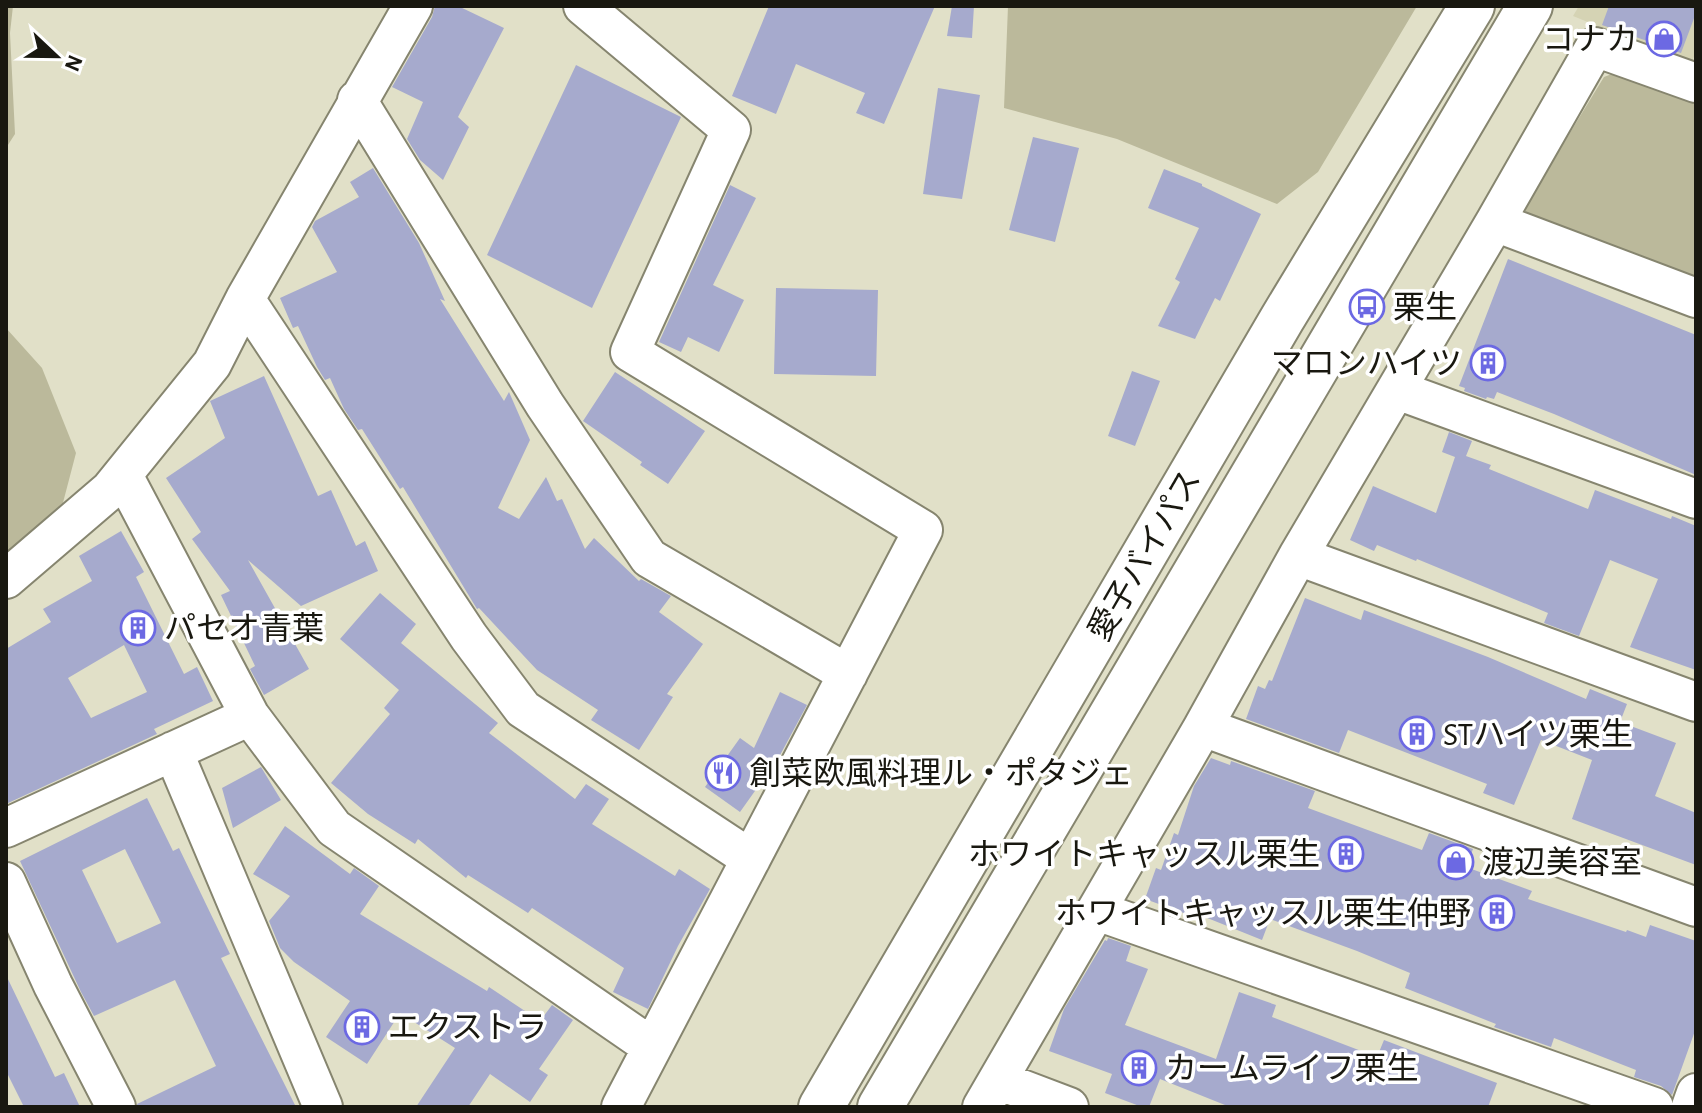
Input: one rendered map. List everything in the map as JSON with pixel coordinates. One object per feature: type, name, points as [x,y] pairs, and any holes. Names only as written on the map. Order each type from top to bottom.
[{"type":"highway","name":"愛子バイパス","points":[[821,1107],[1282,319],[1472,6]]},
{"type":"highway","name":"愛子バイパス","points":[[880,1107],[1530,6]]},
{"type":"street","points":[[6,579],[110,490],[212,364],[245,299],[413,6]]},
{"type":"street","points":[[583,6],[731,130],[630,352],[923,530],[621,1107]]},
{"type":"street","points":[[1069,1107],[990,1094],[1203,727],[1298,556],[1595,47],[1696,83]]},
{"type":"street","points":[[357,100],[545,405],[649,558],[848,674]]},
{"type":"street","points":[[1495,222],[1696,298]]},
{"type":"street","points":[[245,299],[469,637],[523,709],[751,859]]},
{"type":"street","points":[[1397,390],[1696,499]]},
{"type":"street","points":[[123,475],[250,716],[334,828],[652,1047]]},
{"type":"street","points":[[1298,556],[1696,702]]},
{"type":"street","points":[[6,828],[250,716]]},
{"type":"street","points":[[1203,727],[1696,907]]},
{"type":"street","points":[[173,751],[323,1107]]},
{"type":"street","points":[[6,882],[53,985],[116,1107]]},
{"type":"street","points":[[1097,911],[1654,1107]]},
{"type":"street","points":[[1691,1107],[1696,1093]]},
{"type":"shaded area","points":[[6,6],[13,6],[10,33],[15,134],[6,148]]},
{"type":"shaded area","points":[[1008,6],[1417,6],[1318,172],[1277,204],[1117,139],[1004,108]]},
{"type":"shaded area","name":"コナカ","points":[[1579,6],[1696,6],[1696,52],[1691,64],[1573,16]]},
{"type":"shaded area","points":[[1617,72],[1696,100],[1696,272],[1692,281],[1531,221],[1524,208],[1604,77]]},
{"type":"shaded area","points":[[6,328],[42,368],[76,453],[48,560],[6,590]]},
{"type":"building","points":[[435,6],[458,6],[504,28],[458,117],[469,127],[443,180],[420,160],[407,139],[423,102],[392,87],[432,17]]},
{"type":"building","points":[[769,6],[935,6],[884,124],[856,113],[865,93],[796,64],[776,114],[732,96]]},
{"type":"building","points":[[952,6],[974,6],[972,38],[947,36]]},
{"type":"building","name":"コナカ","points":[[1609,6],[1696,6],[1696,13],[1681,53],[1602,25]]},
{"type":"building","points":[[576,65],[681,117],[592,308],[487,255]]},
{"type":"building","points":[[938,88],[980,95],[962,199],[923,194]]},
{"type":"building","points":[[1033,137],[1079,148],[1055,242],[1009,230]]},
{"type":"building","points":[[373,168],[419,243],[445,301],[440,299],[504,401],[509,392],[530,440],[498,508],[519,519],[546,477],[557,501],[562,499],[585,549],[594,538],[639,581],[641,579],[671,596],[659,612],[703,644],[667,694],[673,697],[639,750],[591,720],[598,710],[537,670],[477,609],[403,487],[400,489],[362,429],[358,430],[330,378],[325,380],[298,326],[293,328],[280,298],[337,272],[312,227],[315,221],[359,197],[350,182]]},
{"type":"building","points":[[1164,169],[1261,214],[1220,301],[1215,298],[1195,339],[1158,326],[1180,282],[1175,279],[1199,228],[1148,208]]},
{"type":"building","points":[[730,185],[756,198],[713,285],[744,300],[719,352],[688,337],[681,352],[659,342]]},
{"type":"building","points":[[1508,259],[1696,335],[1696,475],[1497,392],[1494,399],[1486,399],[1459,386]]},
{"type":"building","points":[[776,288],[878,290],[876,376],[774,374]]},
{"type":"building","points":[[1132,371],[1160,381],[1135,446],[1108,436]]},
{"type":"building","points":[[615,372],[705,431],[668,484],[583,421]]},
{"type":"building","points":[[264,376],[318,496],[331,490],[356,546],[365,541],[378,571],[301,606],[248,560],[309,669],[264,695],[250,669],[255,666],[221,595],[230,591],[192,539],[201,532],[166,478],[225,438],[210,401]]},
{"type":"building","points":[[1449,432],[1472,441],[1466,456],[1491,465],[1489,469],[1588,509],[1595,490],[1696,526],[1696,670],[1630,647],[1658,579],[1610,560],[1579,636],[1544,623],[1548,613],[1417,559],[1377,545],[1374,551],[1350,540],[1373,486],[1436,513],[1455,457],[1442,452]]},
{"type":"building","points":[[121,531],[144,572],[136,577],[184,674],[197,667],[213,701],[154,729],[157,734],[6,804],[6,649],[51,622],[43,609],[92,581],[79,556]],"holes":[[[124,645],[147,692],[91,718],[68,678]]]},
{"type":"building","points":[[380,593],[416,624],[401,643],[498,723],[489,733],[575,799],[586,784],[609,799],[592,824],[675,876],[679,869],[710,889],[648,1009],[613,992],[624,968],[532,908],[528,913],[468,875],[466,878],[418,839],[415,844],[368,814],[331,783],[390,714],[384,708],[399,690],[340,639]]},
{"type":"building","points":[[1305,598],[1361,620],[1364,610],[1488,657],[1586,699],[1590,689],[1627,704],[1620,722],[1676,743],[1655,796],[1696,813],[1696,865],[1572,819],[1592,760],[1541,740],[1514,805],[1483,793],[1487,784],[1348,730],[1339,753],[1246,719],[1258,686],[1265,689],[1269,680],[1272,681]]},
{"type":"building","points":[[780,692],[807,705],[779,757],[740,812],[705,787],[740,738],[754,748]]},
{"type":"building","points":[[1211,758],[1230,765],[1231,761],[1315,791],[1308,808],[1422,850],[1429,833],[1473,849],[1466,867],[1532,891],[1528,899],[1646,937],[1650,925],[1696,941],[1696,1028],[1672,1095],[1661,1086],[1634,1077],[1636,1070],[1554,1038],[1551,1047],[1494,1027],[1496,1024],[1405,988],[1410,973],[1357,951],[1270,919],[1262,940],[1190,911],[1189,915],[1145,899],[1156,868],[1161,870],[1174,833],[1178,835],[1194,786]]},
{"type":"building","points":[[261,767],[281,800],[233,828],[222,788]]},
{"type":"building","points":[[147,798],[173,851],[179,848],[230,954],[221,958],[296,1107],[138,1107],[137,1104],[216,1066],[175,980],[94,1016],[20,861]],"holes":[[[125,849],[161,923],[117,943],[82,870]]]},
{"type":"building","points":[[285,826],[350,874],[354,868],[379,886],[360,914],[487,991],[489,987],[540,1021],[552,1005],[573,1020],[539,1069],[548,1075],[530,1102],[490,1074],[468,1107],[416,1107],[455,1048],[400,1013],[367,1064],[326,1037],[350,1001],[294,962],[280,948],[269,921],[290,896],[253,874]]},
{"type":"building","points":[[1108,938],[1131,946],[1126,961],[1148,969],[1125,1025],[1216,1059],[1239,992],[1276,1005],[1272,1017],[1377,1057],[1384,1040],[1497,1083],[1488,1107],[1230,1107],[1160,1079],[1149,1107],[1105,1093],[1112,1074],[1049,1051],[1064,1009]]},
{"type":"building","points":[[6,975],[55,1077],[64,1073],[80,1107],[24,1107],[6,1071]]},
{"type":"place","name":"コナカ","points":[[1664,39]]},
{"type":"place","name":"栗生","points":[[1367,307]]},
{"type":"place","name":"マロンハイツ","points":[[1488,363]]},
{"type":"place","name":"パセオ青葉","points":[[138,628]]},
{"type":"place","name":"STハイツ栗生","points":[[1417,734]]},
{"type":"place","name":"創菜欧風料理ル・ポタジェ","points":[[723,773]]},
{"type":"place","name":"ホワイトキャッスル栗生","points":[[1346,854]]},
{"type":"place","name":"渡辺美容室","points":[[1456,862]]},
{"type":"place","name":"ホワイトキャッスル栗生仲野","points":[[1497,913]]},
{"type":"place","name":"エクストラ","points":[[362,1027]]},
{"type":"place","name":"カームライフ栗生","points":[[1139,1068]]}]
